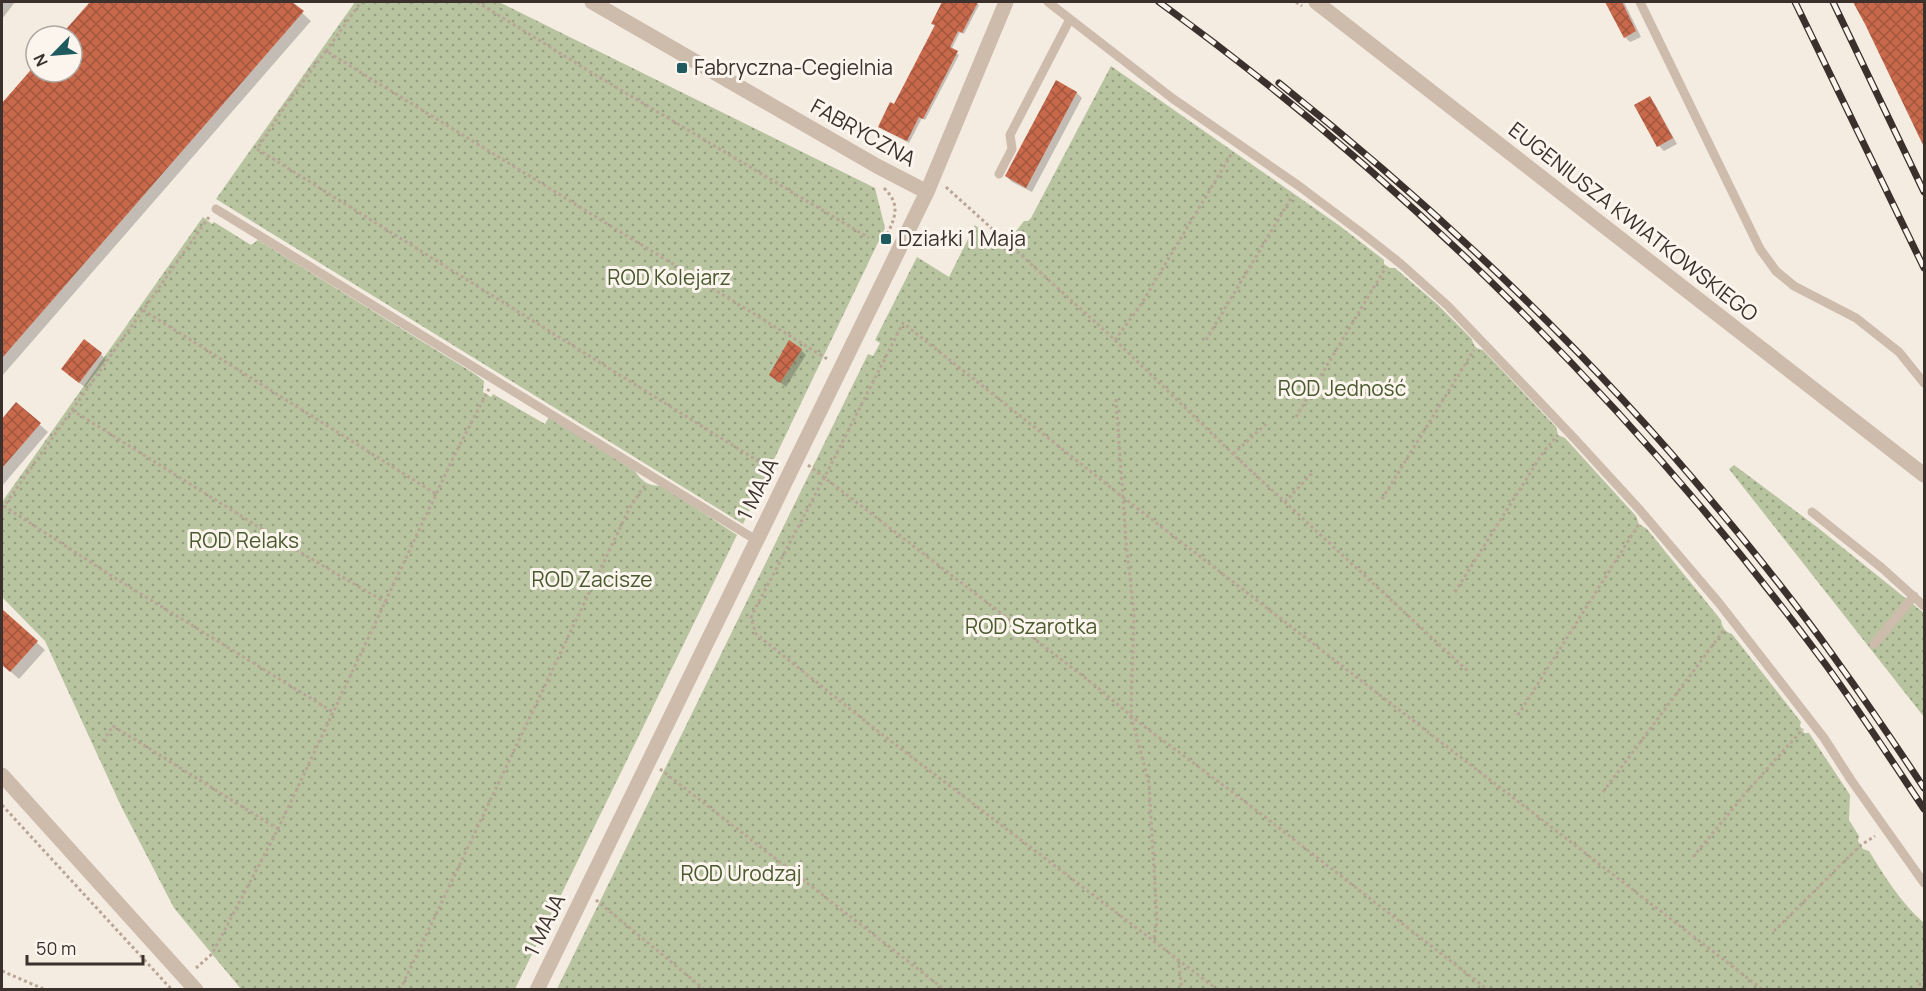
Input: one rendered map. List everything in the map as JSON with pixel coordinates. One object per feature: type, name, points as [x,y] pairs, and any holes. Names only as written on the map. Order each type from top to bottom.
[{"type":"street","name":"FABRYCZNA","points":[[592,2],[877,166],[927,192]]},
{"type":"street","name":"1 MAJA","points":[[537,990],[927,192],[1006,2]]},
{"type":"street","name":"EUGENIUSZA KWIATKOWSKIEGO","points":[[1316,2],[1924,475]]},
{"type":"street","points":[[2,776],[196,990]]},
{"type":"lane","points":[[1048,2],[1172,98],[1299,186],[1425,284],[1565,428],[1734,621],[1812,722],[1924,883]]},
{"type":"lane","points":[[1640,2],[1760,249],[1776,271],[1794,285],[1856,318],[1899,352],[1924,383]]},
{"type":"lane","points":[[999,174],[1012,149],[1010,135],[1070,19]]},
{"type":"lane","points":[[216,209],[756,540]]},
{"type":"lane","points":[[1812,512],[1882,568],[1924,606]]},
{"type":"lane","points":[[1874,644],[1914,596]]},
{"type":"path","points":[[361,2],[289,100],[257,149],[786,479]]},
{"type":"path","points":[[477,2],[869,238]]},
{"type":"path","points":[[326,51],[841,367]]},
{"type":"path","points":[[1115,340],[1140,306],[1238,144]]},
{"type":"path","points":[[933,176],[1115,340],[1233,454],[1469,672]]},
{"type":"path","points":[[1206,340],[1299,186]]},
{"type":"path","points":[[216,209],[4,506],[124,584],[333,712]]},
{"type":"path","points":[[1296,417],[1393,257]]},
{"type":"path","points":[[143,310],[436,494]]},
{"type":"path","points":[[1218,990],[1154,939],[879,732],[756,634],[751,618],[754,611],[903,323],[1124,498],[1763,990]]},
{"type":"path","points":[[1382,499],[1480,340]]},
{"type":"path","points":[[186,978],[212,954],[278,829],[436,494],[494,380]]},
{"type":"path","points":[[1116,399],[1125,542],[1134,613],[1131,716],[1149,783],[1157,921],[1154,939]]},
{"type":"path","points":[[72,410],[281,541],[385,602]]},
{"type":"path","points":[[1233,454],[1266,424]]},
{"type":"path","points":[[1455,592],[1544,451],[1565,428]]},
{"type":"path","points":[[796,458],[812,467],[1488,990]]},
{"type":"path","points":[[1285,502],[1312,473]]},
{"type":"path","points":[[400,990],[629,509],[650,476]]},
{"type":"path","points":[[1518,715],[1639,524],[1646,518]]},
{"type":"path","points":[[1603,792],[1725,629],[1734,621]]},
{"type":"path","points":[[1693,857],[1750,788],[1802,730],[1812,722]]},
{"type":"path","points":[[103,741],[112,726],[278,829]]},
{"type":"path","points":[[648,762],[945,990]]},
{"type":"path","points":[[2,805],[172,990]]},
{"type":"path","points":[[1774,931],[1861,845],[1886,828]]},
{"type":"path","points":[[584,892],[705,990]]},
{"type":"path","points":[[1178,958],[1182,990]]},
{"type":"path","points":[[2,971],[46,990]]},
{"type":"path","points":[[1915,990],[1924,979]]},
{"type":"green space","name":"ROD Kolejarz","points":[[355,2],[499,2],[875,188],[885,228],[743,524],[216,199]]},
{"type":"green space","points":[[1111,66],[1340,226],[1384,260],[1384,264],[1395,268],[1437,304],[1472,339],[1475,346],[1483,350],[1556,427],[1558,435],[1565,438],[1636,516],[1639,524],[1647,529],[1721,620],[1724,629],[1732,634],[1801,722],[1800,726],[1804,733],[1809,733],[1850,795],[1849,820],[1859,836],[1858,841],[1863,849],[1869,851],[1887,880],[1924,923],[1924,989],[557,989],[868,354],[873,356],[880,343],[875,340],[917,257],[949,277],[975,225],[1002,249],[1024,221],[1031,218]]},
{"type":"green space","name":"ROD Relaks","points":[[203,217],[251,245],[258,240],[475,374],[484,381],[483,392],[491,397],[493,394],[545,424],[549,417],[635,471],[646,483],[662,486],[737,535],[515,989],[241,989],[174,908],[121,806],[45,641],[2,597],[2,502]]},
{"type":"green space","points":[[1734,465],[1817,527],[1924,613],[1924,717],[1729,469]]},
{"type":"building","points":[[90,2],[292,2],[304,11],[2,358],[2,103],[24,78],[24,84],[84,84],[84,24],[71,24]]},
{"type":"building","points":[[942,2],[978,2],[962,33],[958,31],[950,47],[958,51],[923,119],[919,117],[907,141],[878,127],[890,102],[894,104],[935,25],[931,24]]},
{"type":"building","points":[[1605,2],[1622,2],[1636,31],[1624,38]]},
{"type":"building","points":[[1853,2],[1924,2],[1924,147],[1865,24]]},
{"type":"building","points":[[1056,80],[1077,92],[1026,188],[1005,176]]},
{"type":"building","points":[[1650,96],[1673,138],[1657,147],[1634,105]]},
{"type":"building","points":[[84,339],[102,353],[79,383],[61,369]]},
{"type":"building","points":[[789,340],[802,349],[780,383],[769,375]]},
{"type":"building","points":[[16,402],[41,423],[2,468],[2,419]]},
{"type":"building","points":[[2,609],[38,641],[10,672],[2,665]]},
{"type":"railway","points":[[1159,2],[1253,73],[1344,148],[1432,226],[1518,308],[1600,393],[1679,481],[1754,572],[1826,665],[1924,809]]},
{"type":"railway","points":[[1795,2],[1924,268]]},
{"type":"railway","points":[[1833,2],[1924,192]]},
{"type":"railway","points":[[1279,83],[1396,180],[1452,231],[1562,336],[1615,391],[1666,447],[1791,599],[1857,689],[1924,788]]},
{"type":"place","name":"Fabryczna-Cegielnia","points":[[682,68]]},
{"type":"place","name":"Działki 1 Maja","points":[[886,239]]},
{"type":"park label","name":"ROD Jedność","points":[[1342,389]]},
{"type":"park label","name":"ROD Zacisze","points":[[592,580]]},
{"type":"park label","name":"ROD Szarotka","points":[[1031,627]]},
{"type":"park label","name":"ROD Urodzaj","points":[[741,874]]}]
